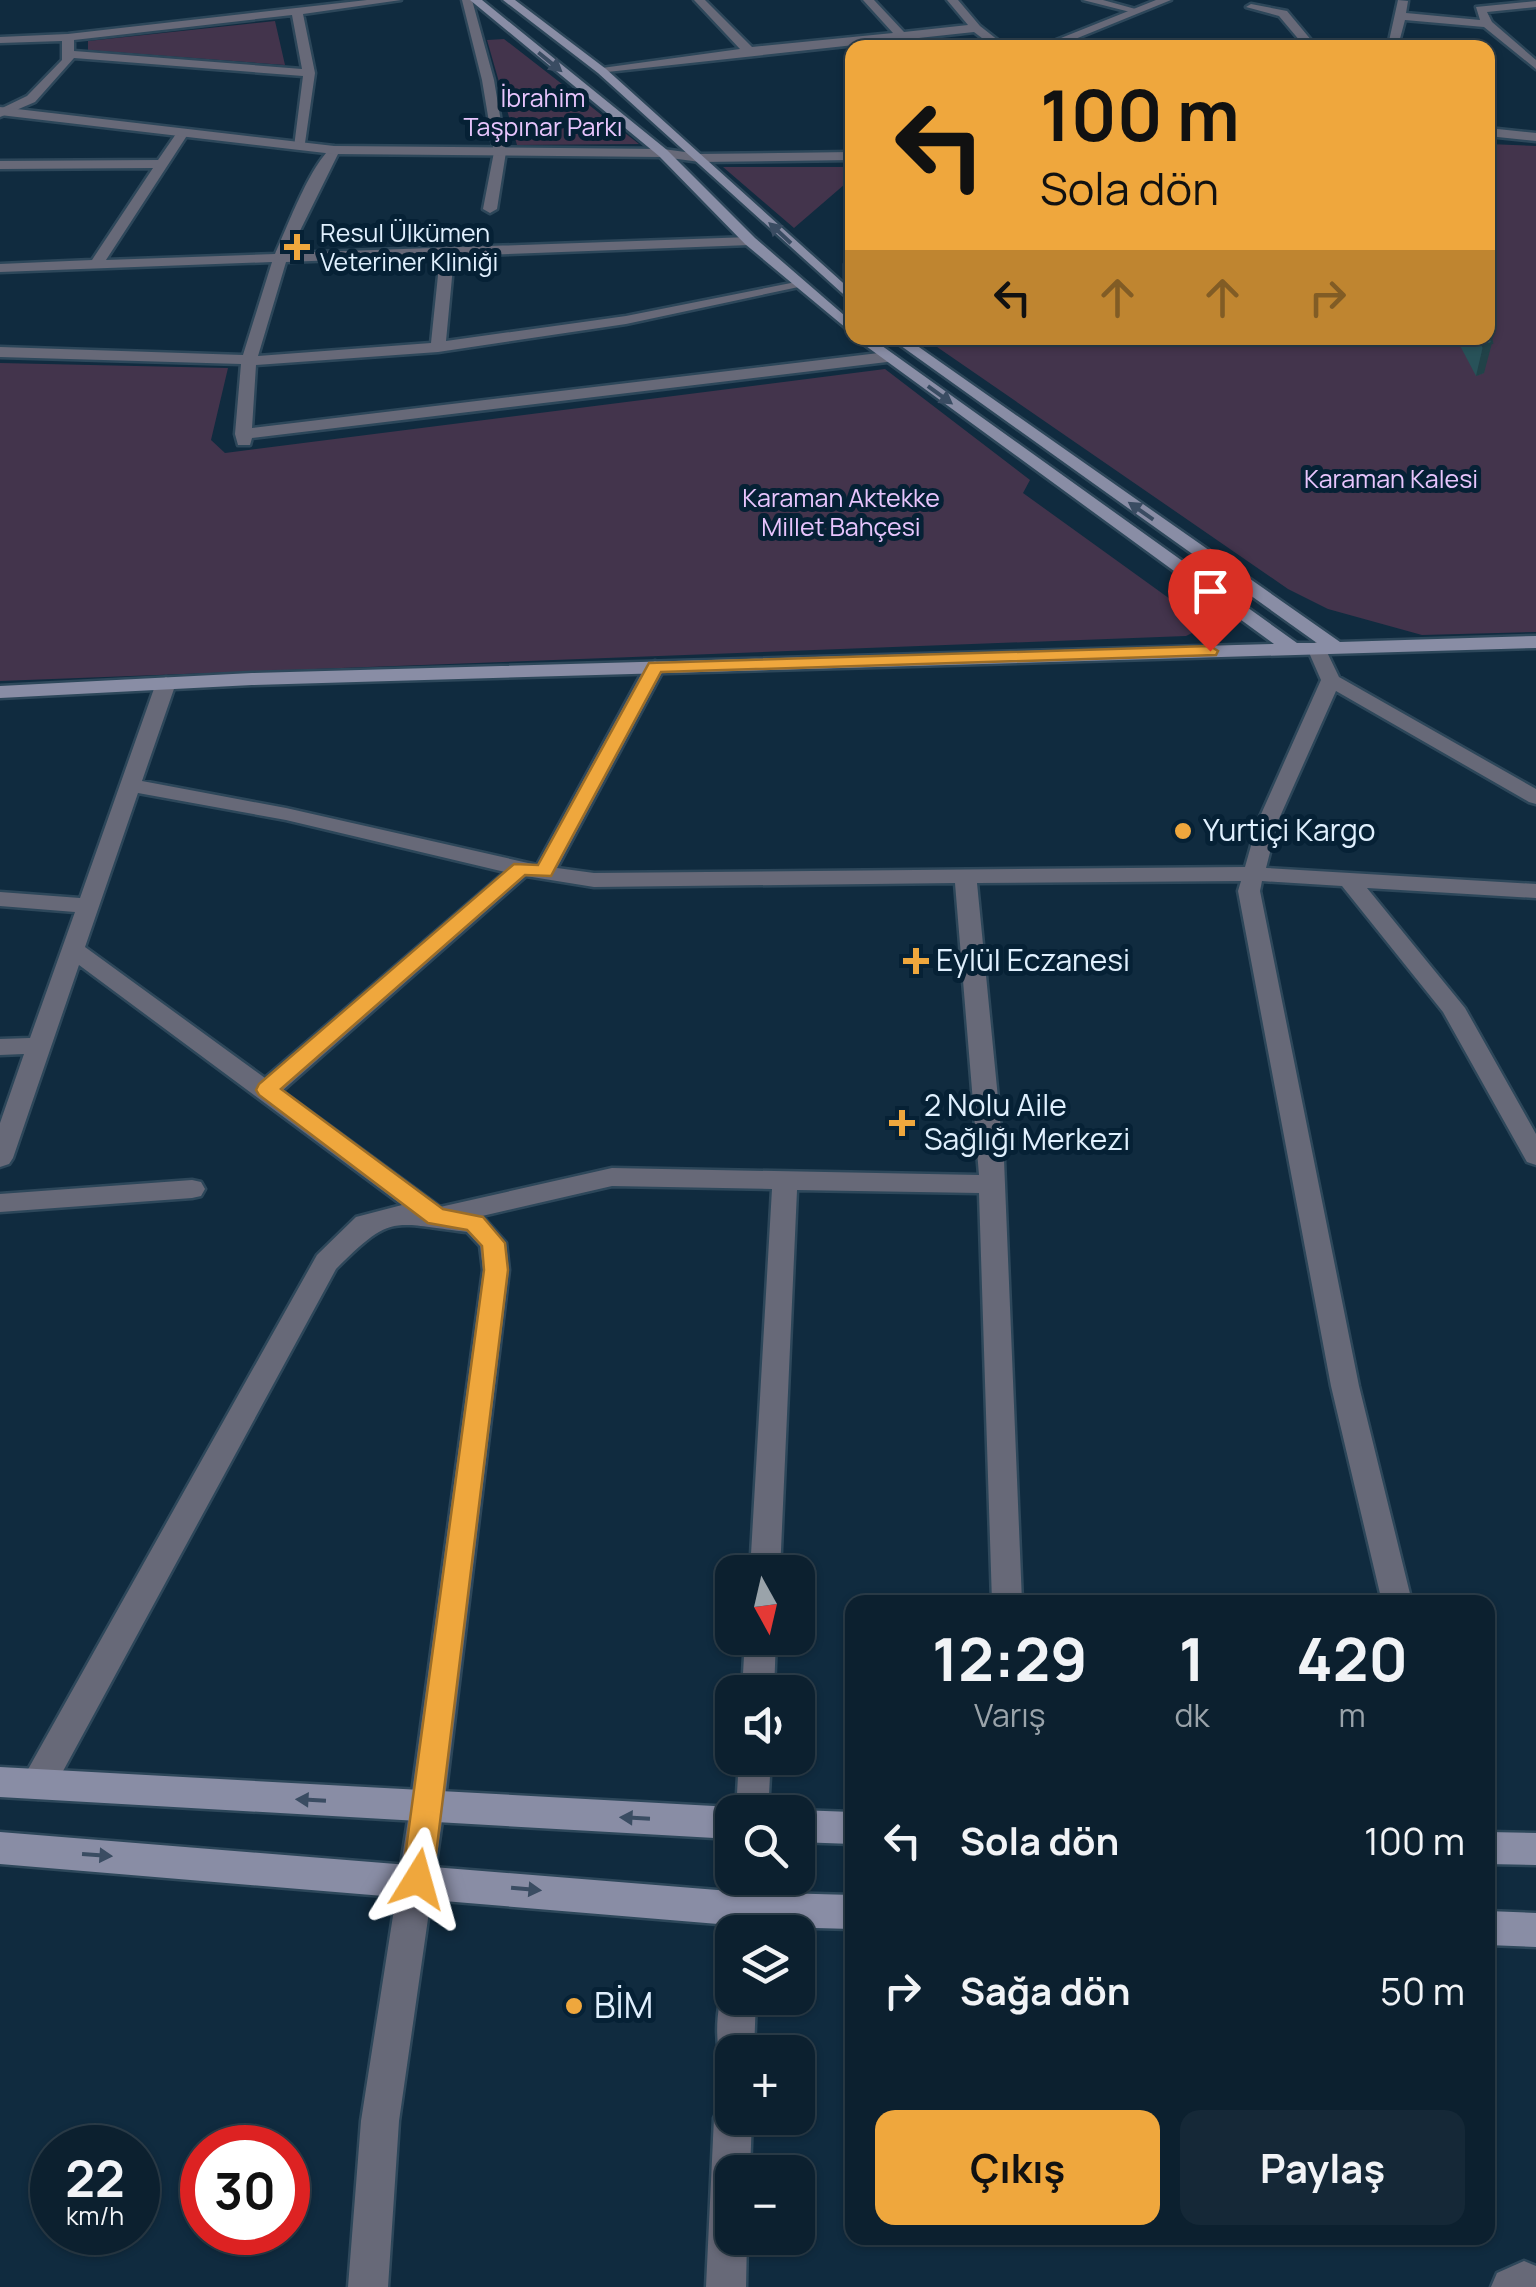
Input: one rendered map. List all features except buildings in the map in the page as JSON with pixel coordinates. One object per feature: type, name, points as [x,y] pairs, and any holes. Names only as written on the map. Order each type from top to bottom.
[{"type":"main road","points":[[471,0],[662,153],[750,241],[845,324]]},
{"type":"main road","points":[[508,0],[602,71],[845,292]]},
{"type":"main road","points":[[871,345],[1315,648]]},
{"type":"main road","points":[[906,345],[1315,648]]},
{"type":"main road","points":[[0,692],[655,667],[1536,642]]},
{"type":"main road","points":[[0,1782],[715,1822]]},
{"type":"main road","points":[[815,1827],[845,1828]]},
{"type":"main road","points":[[0,1848],[845,1912]]},
{"type":"main road","points":[[1495,1848],[1536,1850]]},
{"type":"main road","points":[[1495,1928],[1536,1930]]},
{"type":"street","points":[[0,40],[68,37],[396,0]]},
{"type":"street","points":[[471,0],[500,152],[490,209]]},
{"type":"street","points":[[699,0],[749,51]]},
{"type":"street","points":[[868,0],[900,34]]},
{"type":"street","points":[[952,0],[992,40]]},
{"type":"street","points":[[1088,0],[1134,10]]},
{"type":"street","points":[[1061,40],[1166,0]]},
{"type":"street","points":[[1395,40],[1402,0]]},
{"type":"street","points":[[1536,4],[1480,9],[1487,24],[1536,66]]},
{"type":"street","points":[[1251,7],[1283,13],[1305,40]]},
{"type":"street","points":[[297,11],[309,73],[300,147]]},
{"type":"street","points":[[1400,16],[1487,24]]},
{"type":"street","points":[[856,40],[976,28]]},
{"type":"street","points":[[68,37],[71,54]]},
{"type":"street","points":[[602,71],[845,41]]},
{"type":"street","points":[[826,44],[840,52]]},
{"type":"street","points":[[71,54],[309,73]]},
{"type":"street","points":[[2,112],[31,99],[71,54]]},
{"type":"street","points":[[2,112],[334,150],[845,156]]},
{"type":"street","points":[[1495,133],[1536,137]]},
{"type":"street","points":[[94,266],[182,134]]},
{"type":"street","points":[[695,153],[845,146]]},
{"type":"street","points":[[334,150],[263,295],[241,400],[243,438],[887,358]]},
{"type":"street","points":[[0,165],[159,164]]},
{"type":"street","points":[[0,268],[750,241]]},
{"type":"street","points":[[438,347],[448,251]]},
{"type":"street","points":[[0,352],[283,361],[438,347],[626,320],[802,284]]},
{"type":"street","points":[[1315,648],[1330,680],[1536,798]]},
{"type":"street","points":[[267,1090],[532,870],[655,667]]},
{"type":"street","points":[[1330,680],[1268,821],[1249,891],[1345,1386],[1395,1595]]},
{"type":"street","points":[[0,1158],[166,683]]},
{"type":"street","points":[[130,785],[594,880],[1251,874],[1536,891]]},
{"type":"street","points":[[964,875],[992,1184],[1007,1595]]},
{"type":"street","points":[[1348,879],[1453,1008],[1536,1156]]},
{"type":"street","points":[[0,899],[88,906]]},
{"type":"street","points":[[73,949],[436,1217],[612,1177],[992,1184]]},
{"type":"street","points":[[0,1047],[38,1046]]},
{"type":"street","points":[[766,1555],[785,1181]]},
{"type":"street","points":[[0,1203],[192,1190]]},
{"type":"street","points":[[38,1784],[326,1262],[365,1224],[397,1214],[474,1223],[494,1243],[496,1270],[428,1807],[380,2121],[368,2287]]},
{"type":"street","points":[[726,2287],[732,2135]]},
{"type":"street","points":[[1511,2287],[1524,2281],[1536,2286]]},
{"type":"green space","points":[[275,21],[285,65],[88,50],[88,41]]},
{"type":"green space","name":"İbrahim Taşpınar Parkı","points":[[504,39],[639,144],[517,145],[487,40]]},
{"type":"green space","name":"Karaman Kalesi","points":[[1495,144],[1536,146],[1536,632],[1422,635],[1328,609],[1288,589],[934,345],[1495,345]]},
{"type":"green space","points":[[723,167],[845,167],[845,184],[794,228]]},
{"type":"green space","name":"Karaman Aktekke Millet Bahçesi","points":[[0,363],[228,368],[211,440],[225,453],[885,369],[1030,480],[1023,493],[1177,604],[1204,605],[1210,624],[1186,636],[0,681]]},
{"type":"place","name":"Resul Ülkümen Veteriner Kliniği","points":[[297,247]]},
{"type":"place","name":"Yurtiçi Kargo","points":[[1183,831]]},
{"type":"place","name":"Eylül Eczanesi","points":[[916,961]]},
{"type":"place","name":"2 Nolu Aile Sağlığı Merkezi","points":[[902,1123]]},
{"type":"place","name":"BİM","points":[[574,2006]]},
{"type":"route","points":[[418,1879],[496,1270],[494,1243],[474,1223],[436,1217],[267,1090],[520,868],[544,872],[655,667],[1210,651]]}]
